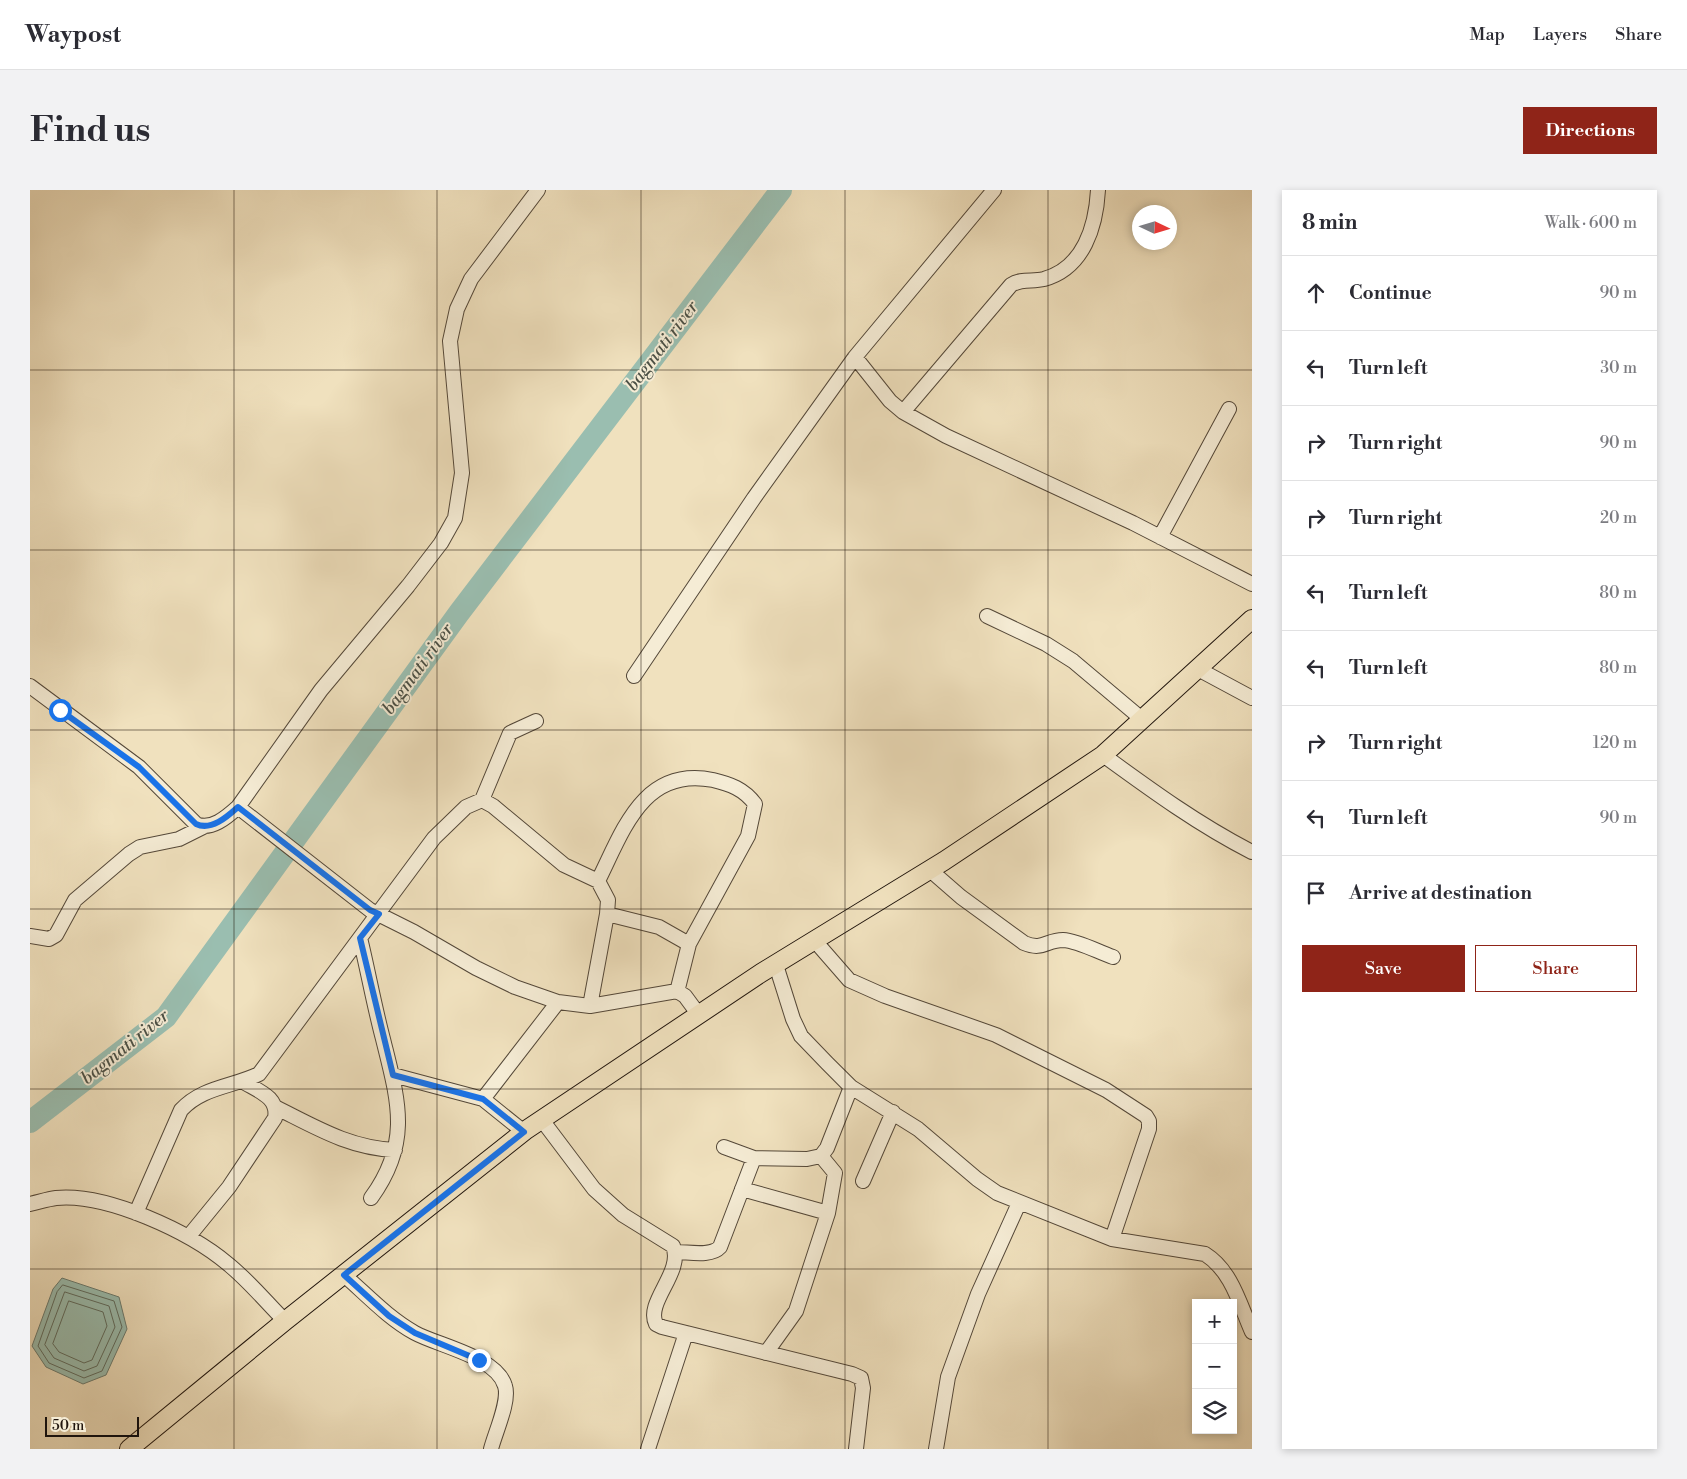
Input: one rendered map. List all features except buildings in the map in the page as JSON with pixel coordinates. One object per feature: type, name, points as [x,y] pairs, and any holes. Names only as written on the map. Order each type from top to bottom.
[{"type":"main road","points":[[129,1449],[285,1321],[524,1132],[699,1015],[930,870],[1103,755],[1252,619]]},
{"type":"street","points":[[30,936],[41,939],[56,935],[75,900],[129,854],[140,847],[179,838],[227,817],[238,807],[321,690],[442,543],[455,518],[462,473],[450,341],[457,309],[471,279],[538,190]]},
{"type":"street","points":[[634,676],[754,498],[855,356],[994,190]]},
{"type":"street","points":[[903,412],[1010,285],[1018,281],[1050,277],[1073,261],[1092,235],[1098,190]]},
{"type":"street","points":[[855,356],[890,401],[903,412],[946,436],[1160,537],[1252,584]]},
{"type":"street","points":[[1160,537],[1229,409]]},
{"type":"street","points":[[987,616],[1046,644],[1072,661],[1142,720]]},
{"type":"street","points":[[1198,669],[1252,698]]},
{"type":"street","points":[[30,686],[139,767],[173,803],[196,824],[203,827]]},
{"type":"street","points":[[136,1213],[181,1110],[191,1100],[211,1089],[242,1081],[259,1074],[360,938],[374,912],[434,838],[466,807],[482,800],[510,733],[536,721]]},
{"type":"street","points":[[1103,755],[1147,788],[1226,839],[1252,852]]},
{"type":"street","points":[[598,881],[622,832],[642,800],[657,788],[671,783],[704,778],[735,786],[748,794],[755,804],[748,836],[689,944],[677,992]]},
{"type":"street","points":[[482,800],[518,825],[564,865],[598,881],[608,900],[590,1006]]},
{"type":"street","points":[[238,807],[374,912],[414,932],[476,968],[515,986],[558,1002],[590,1006],[677,992],[685,996],[699,1015]]},
{"type":"street","points":[[930,870],[961,897],[1024,943],[1034,947],[1041,947],[1049,943],[1066,940],[1113,957]]},
{"type":"street","points":[[607,914],[659,927],[689,944]]},
{"type":"street","points":[[360,938],[393,1075],[399,1108],[396,1150],[385,1180],[371,1198]]},
{"type":"street","points":[[815,941],[849,980],[885,996],[996,1035],[1106,1090],[1146,1116],[1149,1121],[1149,1129],[1112,1238]]},
{"type":"street","points":[[776,965],[793,1019],[801,1036],[851,1087],[918,1129],[977,1179],[997,1193],[1112,1238],[1205,1254],[1218,1262],[1226,1273],[1252,1332]]},
{"type":"street","points":[[483,1099],[558,1002]]},
{"type":"street","points":[[393,1075],[483,1099],[524,1132]]},
{"type":"street","points":[[242,1081],[271,1098],[277,1108],[347,1142],[372,1149],[396,1150]]},
{"type":"street","points":[[724,1147],[754,1158],[807,1159],[821,1156],[827,1148],[851,1087]]},
{"type":"street","points":[[189,1236],[229,1187],[275,1118],[277,1108]]},
{"type":"street","points":[[864,1181],[892,1112]]},
{"type":"street","points":[[542,1120],[594,1189],[623,1215],[673,1246],[676,1252],[675,1262],[654,1312],[653,1318],[656,1324],[852,1374],[860,1378],[863,1388],[856,1449]]},
{"type":"street","points":[[766,1353],[796,1311],[828,1213],[835,1173],[821,1156]]},
{"type":"street","points":[[676,1252],[716,1252],[720,1247],[754,1158]]},
{"type":"street","points":[[742,1188],[828,1213]]},
{"type":"street","points":[[30,1204],[56,1198],[76,1199],[136,1213],[189,1236],[230,1265],[285,1321]]},
{"type":"street","points":[[936,1449],[948,1377],[978,1294],[1019,1203]]},
{"type":"street","points":[[344,1275],[389,1316],[415,1333],[440,1345],[471,1355],[501,1377],[506,1395],[491,1449]]},
{"type":"street","points":[[648,1449],[686,1333]]},
{"type":"water","points":[[62,1278],[119,1297],[127,1329],[106,1375],[83,1384],[46,1367],[32,1346],[53,1289]]},
{"type":"waterway","name":"bagmati river","points":[[30,1122],[166,1017],[459,613],[781,190]]},
{"type":"route","points":[[60,710],[139,767],[196,824],[203,827],[208,826],[227,817],[238,807],[370,910],[379,914],[360,938],[382,1038],[393,1075],[483,1099],[508,1117],[524,1132],[344,1275],[389,1316],[415,1333],[479,1360]]}]
